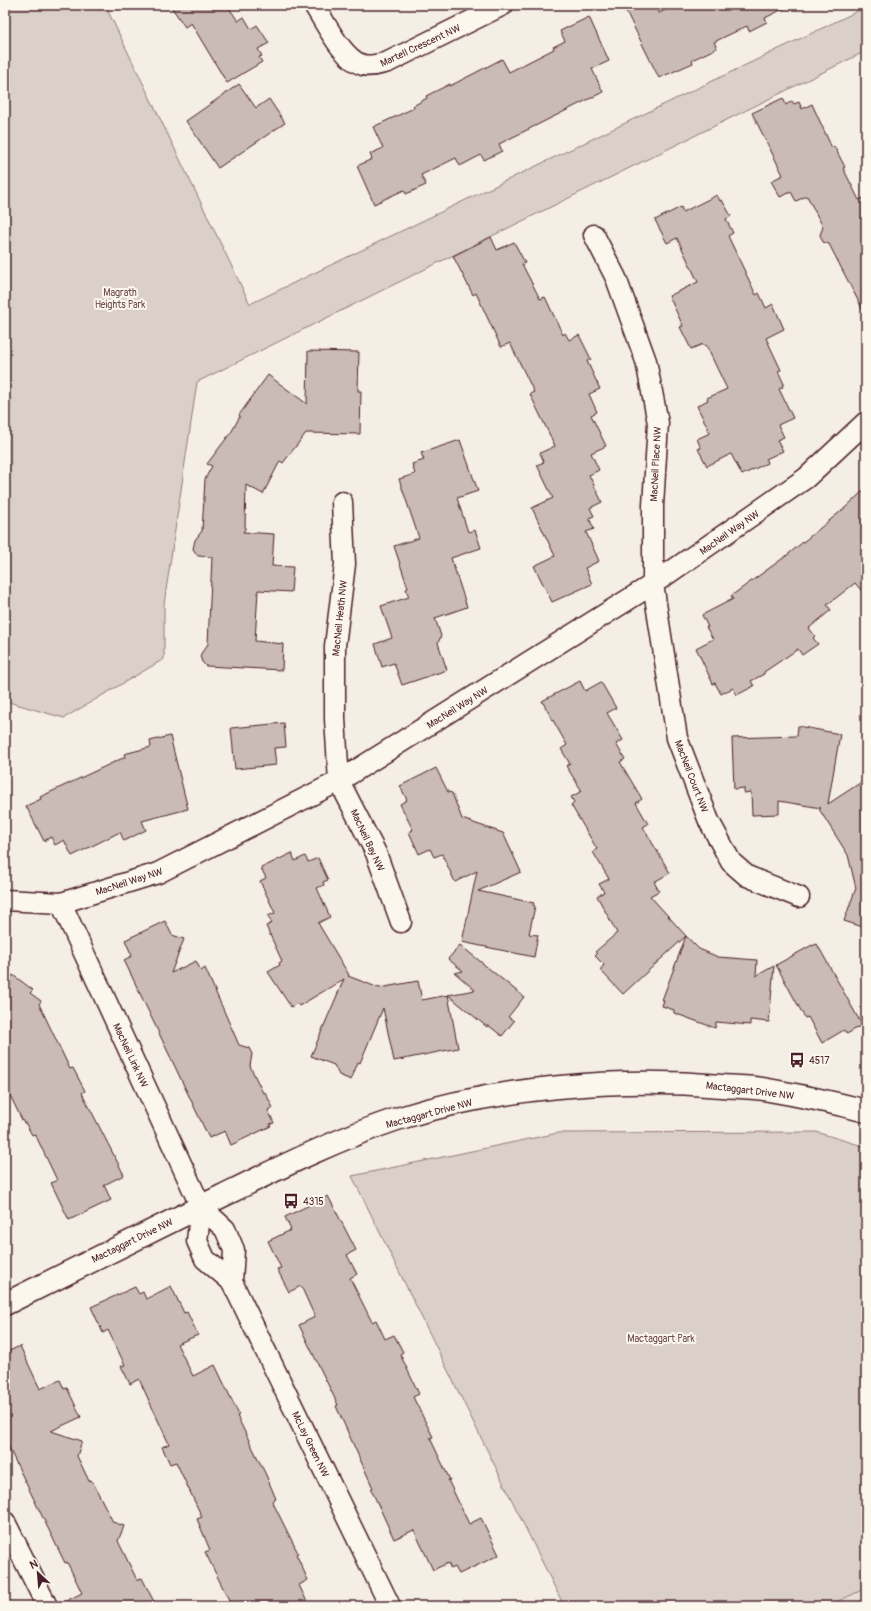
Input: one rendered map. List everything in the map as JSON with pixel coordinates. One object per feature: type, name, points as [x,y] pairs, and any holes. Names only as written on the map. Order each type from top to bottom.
[{"type":"street","name":"Martell Crescent NW","points":[[314,5],[346,53],[355,61],[364,65],[376,65],[388,62],[503,5]]},
{"type":"street","name":"MacNeil Place NW","points":[[594,235],[616,278],[646,361],[658,423],[653,506],[653,584]]},
{"type":"street","name":"MacNeil Way NW","points":[[5,900],[61,903],[158,873],[340,781],[653,584],[806,478],[866,422]]},
{"type":"street","name":"MacNeil Heath NW","points":[[340,781],[335,719],[335,646],[345,564],[342,502]]},
{"type":"street","name":"MacNeil Court NW","points":[[653,584],[677,738],[709,821],[731,862],[747,876],[799,897]]},
{"type":"street","name":"MacNeil Bay NW","points":[[340,781],[376,853],[401,922]]},
{"type":"street","name":"MacNeil Link NW","points":[[61,903],[200,1206]]},
{"type":"street","name":"Mactaggart Drive NW","points":[[5,1304],[200,1206],[285,1166],[398,1119],[449,1106],[494,1096],[596,1084],[638,1082],[690,1083],[762,1089],[866,1111]]},
{"type":"street","name":"McLay Green NW","points":[[200,1206],[197,1241],[205,1259],[232,1282],[390,1606]]},
{"type":"street","name":"McLay Green NW","points":[[200,1206],[225,1229],[234,1250],[232,1282]]},
{"type":"street","points":[[5,1522],[47,1606]]},
{"type":"shaded area","points":[[866,1588],[866,1606],[828,1606]]},
{"type":"green space","name":"Magrath Heights Park","points":[[5,5],[105,5],[250,304],[866,7],[866,51],[197,382],[164,604],[164,659],[64,718],[5,701]]},
{"type":"green space","name":"Mactaggart Park","points":[[816,1132],[866,1147],[866,1588],[828,1606],[564,1606],[352,1176],[558,1133]]},
{"type":"building","points":[[170,5],[227,5],[238,21],[244,17],[251,29],[257,25],[269,43],[258,49],[262,56],[259,57],[262,62],[227,83],[191,23],[185,27]]},
{"type":"building","points":[[623,5],[655,5],[659,13],[676,5],[791,5],[765,18],[767,22],[749,31],[747,26],[714,42],[717,48],[692,60],[693,63],[659,78]]},
{"type":"building","points":[[589,17],[609,61],[592,69],[603,92],[499,144],[502,151],[484,160],[481,155],[460,166],[456,158],[421,175],[426,185],[406,194],[404,190],[374,204],[357,166],[372,159],[370,154],[383,148],[373,127],[414,108],[413,106],[427,98],[426,96],[450,84],[450,86],[502,59],[509,72],[554,49],[553,47],[565,41],[560,31]]},
{"type":"building","points":[[239,84],[256,108],[269,99],[285,123],[218,168],[186,121]]},
{"type":"building","points":[[783,98],[786,105],[792,101],[794,104],[799,102],[802,109],[812,104],[832,148],[834,146],[845,167],[843,168],[859,200],[866,197],[866,316],[829,244],[823,242],[820,235],[823,227],[807,196],[796,201],[791,192],[780,197],[771,181],[783,175],[752,113]]},
{"type":"building","points":[[717,195],[720,201],[722,200],[731,216],[726,219],[733,233],[728,236],[756,295],[759,293],[766,308],[773,304],[784,329],[766,338],[781,370],[778,371],[784,384],[782,385],[783,387],[779,389],[793,418],[778,425],[784,437],[777,440],[783,451],[766,459],[767,463],[742,475],[731,454],[707,466],[698,449],[701,448],[697,439],[710,433],[697,406],[708,400],[707,398],[727,389],[706,345],[704,346],[703,344],[691,349],[680,327],[683,326],[669,296],[698,282],[677,238],[667,243],[655,220],[681,207],[683,212]]},
{"type":"building","points":[[491,237],[497,250],[514,242],[525,263],[522,264],[540,299],[545,297],[563,335],[565,333],[569,340],[579,335],[591,359],[587,361],[600,389],[589,394],[597,412],[591,415],[606,446],[591,453],[599,470],[589,475],[602,502],[590,508],[594,516],[589,518],[594,529],[586,532],[599,561],[585,568],[592,584],[552,602],[534,566],[555,556],[532,508],[553,498],[537,465],[544,462],[540,453],[555,446],[530,394],[534,392],[510,343],[501,347],[476,293],[473,295],[453,256]]},
{"type":"building","points":[[308,351],[359,352],[358,391],[361,391],[360,434],[306,433],[283,463],[280,461],[263,494],[246,485],[245,529],[243,532],[274,534],[272,566],[293,567],[291,592],[258,590],[255,641],[283,644],[282,670],[206,666],[202,662],[200,656],[208,644],[212,557],[198,556],[193,549],[195,540],[202,531],[205,479],[212,466],[207,464],[232,431],[240,416],[239,415],[268,375],[307,404]]},
{"type":"building","points":[[460,440],[478,491],[457,498],[468,532],[475,530],[481,548],[451,558],[467,607],[435,618],[441,636],[438,643],[447,670],[402,685],[394,663],[382,667],[375,644],[392,638],[381,606],[409,597],[406,589],[408,588],[394,546],[419,538],[399,479],[415,474],[412,464],[424,460],[421,453]]},
{"type":"building","points":[[866,488],[866,596],[855,583],[827,605],[831,610],[809,628],[815,636],[813,638],[818,644],[802,655],[798,649],[764,672],[764,674],[751,681],[754,686],[737,695],[733,688],[721,694],[715,683],[713,684],[696,648],[713,639],[706,627],[708,627],[702,615],[733,599],[731,596],[786,556],[846,507]]},
{"type":"building","points":[[580,681],[585,691],[601,682],[616,708],[607,713],[623,740],[616,744],[625,759],[620,762],[642,799],[636,803],[648,824],[643,827],[670,873],[654,882],[659,891],[650,896],[686,936],[623,994],[600,970],[604,965],[595,956],[597,954],[595,952],[617,933],[597,896],[604,892],[599,884],[609,879],[593,852],[597,849],[571,805],[574,802],[571,797],[582,791],[566,766],[570,764],[561,749],[567,745],[542,701]]},
{"type":"building","points":[[284,723],[286,747],[274,748],[276,765],[235,769],[231,728]]},
{"type":"building","points":[[798,726],[840,734],[828,804],[866,779],[866,928],[844,921],[856,888],[848,855],[819,809],[821,808],[779,801],[779,814],[752,815],[751,792],[744,793],[744,788],[734,789],[732,738],[797,736]]},
{"type":"building","points":[[170,736],[188,809],[142,821],[146,830],[124,841],[120,832],[72,856],[64,840],[55,845],[51,837],[44,841],[26,806],[41,799],[40,797],[125,757],[124,754],[151,747],[150,741]]},
{"type":"building","points":[[436,768],[448,792],[452,793],[462,819],[503,833],[521,872],[478,891],[534,903],[533,905],[535,906],[529,934],[538,935],[534,957],[462,942],[477,871],[455,882],[442,854],[434,857],[430,849],[419,854],[409,832],[413,830],[400,804],[407,800],[400,786]]},
{"type":"building","points":[[292,853],[295,861],[305,856],[308,862],[318,858],[328,880],[323,882],[324,885],[317,888],[330,917],[318,923],[349,975],[348,976],[379,988],[418,981],[422,1000],[448,995],[458,1048],[394,1061],[383,1008],[360,1063],[358,1062],[351,1080],[339,1075],[334,1065],[311,1056],[344,979],[299,1006],[297,1003],[291,1007],[268,972],[280,965],[279,963],[282,961],[266,926],[272,923],[268,916],[275,913],[260,881],[266,878],[261,868]]},
{"type":"building","points":[[165,921],[172,935],[184,939],[171,973],[196,961],[201,971],[205,968],[239,1045],[249,1048],[252,1054],[250,1066],[263,1093],[265,1092],[273,1108],[268,1110],[274,1123],[270,1124],[271,1126],[231,1145],[225,1131],[209,1138],[124,960],[132,956],[125,940]]},
{"type":"building","points":[[686,936],[699,949],[718,957],[757,960],[756,976],[774,966],[769,1022],[750,1020],[750,1025],[716,1022],[715,1028],[674,1013],[674,1010],[662,1006],[664,1000],[662,1000]]},
{"type":"building","points":[[817,944],[862,1025],[847,1034],[844,1030],[822,1043],[808,1017],[805,1018],[776,965],[812,945]]},
{"type":"building","points":[[460,945],[524,997],[508,1017],[514,1021],[502,1036],[488,1025],[487,1027],[448,995],[475,990],[455,973],[463,971],[448,959]]},
{"type":"building","points":[[13,975],[33,990],[30,993],[41,1001],[39,1004],[70,1069],[73,1068],[85,1091],[82,1093],[124,1175],[104,1185],[111,1200],[69,1220],[51,1183],[57,1180],[35,1134],[32,1135],[26,1124],[23,1122],[5,1085],[5,986]]},
{"type":"building","points":[[328,1196],[356,1250],[347,1255],[357,1274],[350,1278],[372,1322],[376,1320],[385,1339],[394,1335],[403,1352],[400,1354],[419,1394],[413,1397],[433,1437],[430,1438],[469,1524],[481,1518],[499,1555],[459,1574],[455,1567],[451,1569],[448,1563],[433,1570],[414,1530],[394,1539],[336,1406],[338,1405],[299,1325],[315,1317],[301,1286],[289,1292],[277,1269],[281,1268],[268,1241],[291,1230],[285,1217]]},
{"type":"building","points":[[171,1286],[184,1313],[187,1312],[198,1335],[177,1344],[193,1376],[215,1365],[239,1415],[237,1416],[266,1475],[276,1499],[272,1501],[298,1553],[296,1554],[308,1580],[299,1585],[309,1606],[232,1606],[205,1552],[210,1550],[197,1519],[202,1517],[176,1462],[170,1464],[162,1447],[169,1444],[139,1379],[130,1384],[121,1366],[125,1365],[108,1330],[103,1333],[91,1307],[135,1287],[139,1294],[143,1292],[146,1299]]},
{"type":"building","points":[[20,1346],[40,1389],[60,1380],[64,1389],[67,1388],[81,1417],[51,1431],[82,1441],[77,1456],[89,1481],[91,1480],[93,1483],[113,1522],[124,1526],[118,1541],[137,1580],[142,1578],[156,1606],[58,1606],[82,1593],[67,1562],[65,1563],[5,1440],[5,1353]]},
{"type":"place","name":"4517","points":[[797,1060]]},
{"type":"place","name":"4315","points":[[291,1201]]}]
